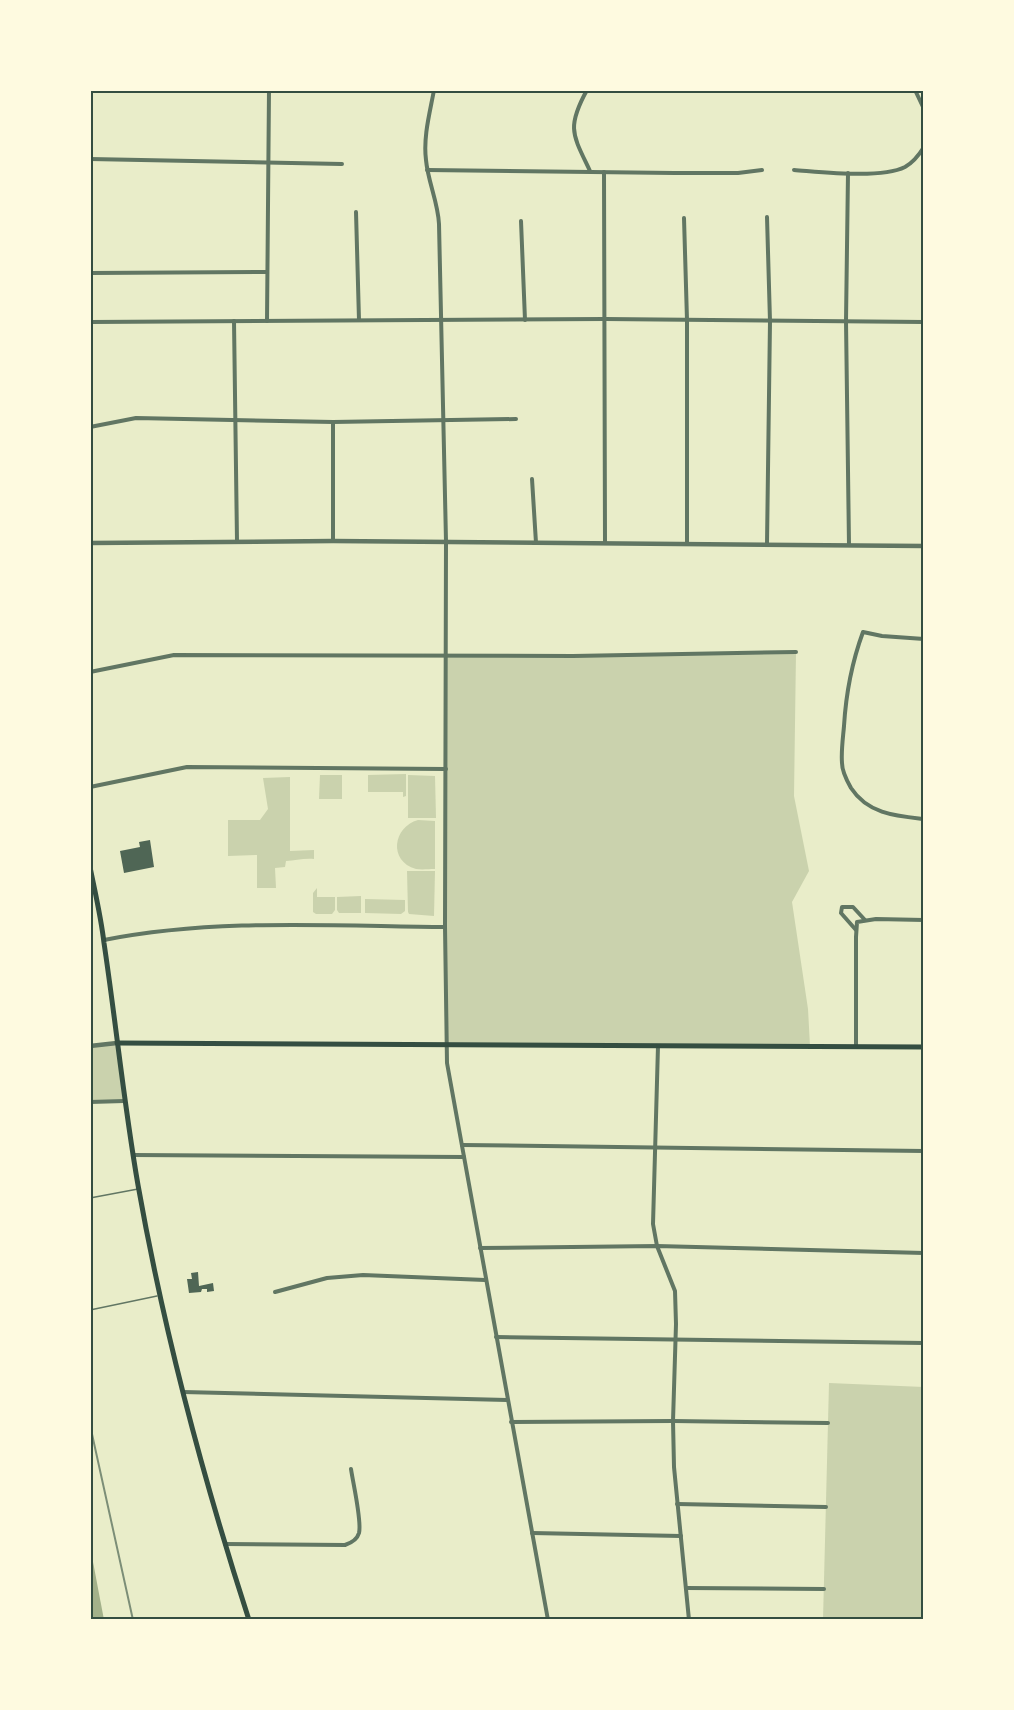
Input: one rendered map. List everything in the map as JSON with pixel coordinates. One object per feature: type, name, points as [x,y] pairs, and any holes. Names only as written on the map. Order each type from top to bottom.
[{"type":"main road","points":[[90,867],[104,940],[124,1101],[160,1296],[183,1392],[225,1544],[249,1620]]},
{"type":"main road","points":[[117,1043],[924,1047]]},
{"type":"street","points":[[267,321],[269,90]]},
{"type":"street","points":[[434,90],[425,146],[427,170],[439,212],[446,541],[447,1063],[548,1620]]},
{"type":"street","points":[[587,90],[577,110],[574,130],[578,149],[590,171]]},
{"type":"street","points":[[915,90],[924,109]]},
{"type":"street","points":[[794,171],[848,174],[896,170],[913,162],[924,147]]},
{"type":"street","points":[[90,159],[342,164]]},
{"type":"street","points":[[427,170],[738,173],[762,170]]},
{"type":"street","points":[[604,172],[605,543]]},
{"type":"street","points":[[848,174],[846,321],[849,545]]},
{"type":"street","points":[[356,212],[359,320]]},
{"type":"street","points":[[767,217],[770,321],[767,544]]},
{"type":"street","points":[[684,218],[687,320],[687,543]]},
{"type":"street","points":[[521,221],[525,320]]},
{"type":"street","points":[[90,273],[266,272]]},
{"type":"street","points":[[90,322],[605,319],[924,322]]},
{"type":"street","points":[[234,321],[237,541]]},
{"type":"street","points":[[90,427],[136,418],[235,418],[333,422],[443,422],[516,419]]},
{"type":"street","points":[[333,422],[333,541]]},
{"type":"street","points":[[532,478],[536,543]]},
{"type":"street","points":[[90,543],[446,541],[924,546]]},
{"type":"street","points":[[924,639],[882,636],[863,632],[851,668],[845,709],[842,764],[848,783],[868,806],[888,814],[924,819]]},
{"type":"street","points":[[90,672],[174,655],[446,656],[796,652]]},
{"type":"street","points":[[90,787],[187,767],[446,769]]},
{"type":"street","points":[[856,930],[841,913],[842,907],[844,905],[853,908],[865,920]]},
{"type":"street","points":[[856,1047],[857,922],[924,920]]},
{"type":"street","points":[[104,940],[143,933],[214,926],[445,927]]},
{"type":"street","points":[[90,1046],[117,1043]]},
{"type":"street","points":[[658,1045],[653,1224],[657,1246],[675,1291],[673,1421],[677,1504],[689,1620]]},
{"type":"street","points":[[90,1102],[124,1101]]},
{"type":"street","points":[[462,1145],[924,1151]]},
{"type":"street","points":[[133,1155],[464,1157]]},
{"type":"street","points":[[480,1248],[657,1246],[924,1253]]},
{"type":"street","points":[[275,1292],[327,1278],[363,1275],[486,1280]]},
{"type":"street","points":[[496,1337],[924,1343]]},
{"type":"street","points":[[183,1392],[507,1400]]},
{"type":"street","points":[[511,1422],[828,1423]]},
{"type":"street","points":[[225,1544],[345,1545],[351,1543],[356,1539],[360,1529],[351,1469]]},
{"type":"street","points":[[677,1504],[826,1508]]},
{"type":"street","points":[[532,1533],[681,1536]]},
{"type":"street","points":[[686,1588],[824,1589]]},
{"type":"lane","points":[[90,1198],[139,1189]]},
{"type":"lane","points":[[90,1310],[160,1296]]},
{"type":"shaded area","points":[[796,652],[794,796],[809,871],[792,902],[808,1009],[810,1046],[448,1045],[445,927],[446,656]]},
{"type":"shaded area","points":[[406,774],[406,796],[403,797],[403,792],[368,792],[368,775]]},
{"type":"shaded area","points":[[320,775],[342,775],[342,799],[319,799]]},
{"type":"shaded area","points":[[408,775],[435,776],[436,818],[408,818]]},
{"type":"shaded area","points":[[290,777],[290,851],[314,850],[314,859],[286,861],[285,867],[275,868],[276,888],[257,888],[257,855],[228,856],[228,820],[260,820],[268,809],[263,778]]},
{"type":"shaded area","points":[[418,820],[435,821],[435,869],[416,869],[407,865],[398,852],[397,844],[403,829]]},
{"type":"shaded area","points":[[407,871],[435,871],[434,916],[409,914]]},
{"type":"shaded area","points":[[317,888],[317,897],[335,897],[335,910],[332,914],[313,912],[313,893]]},
{"type":"shaded area","points":[[361,896],[361,913],[339,913],[337,897]]},
{"type":"shaded area","points":[[365,899],[405,900],[405,911],[401,914],[365,913]]},
{"type":"shaded area","points":[[117,1043],[124,1101],[90,1102],[90,1046]]},
{"type":"shaded area","points":[[829,1383],[924,1387],[924,1620],[823,1620]]},
{"type":"shaded area","points":[[90,1546],[104,1620],[90,1620]]},
{"type":"building","points":[[150,840],[154,867],[124,873],[120,851],[140,847],[139,842]]},
{"type":"building","points":[[198,1272],[199,1286],[213,1283],[214,1291],[207,1292],[207,1289],[202,1289],[201,1292],[189,1293],[187,1279],[192,1279],[191,1273]]},
{"type":"railway","points":[[90,1425],[133,1620]]}]
